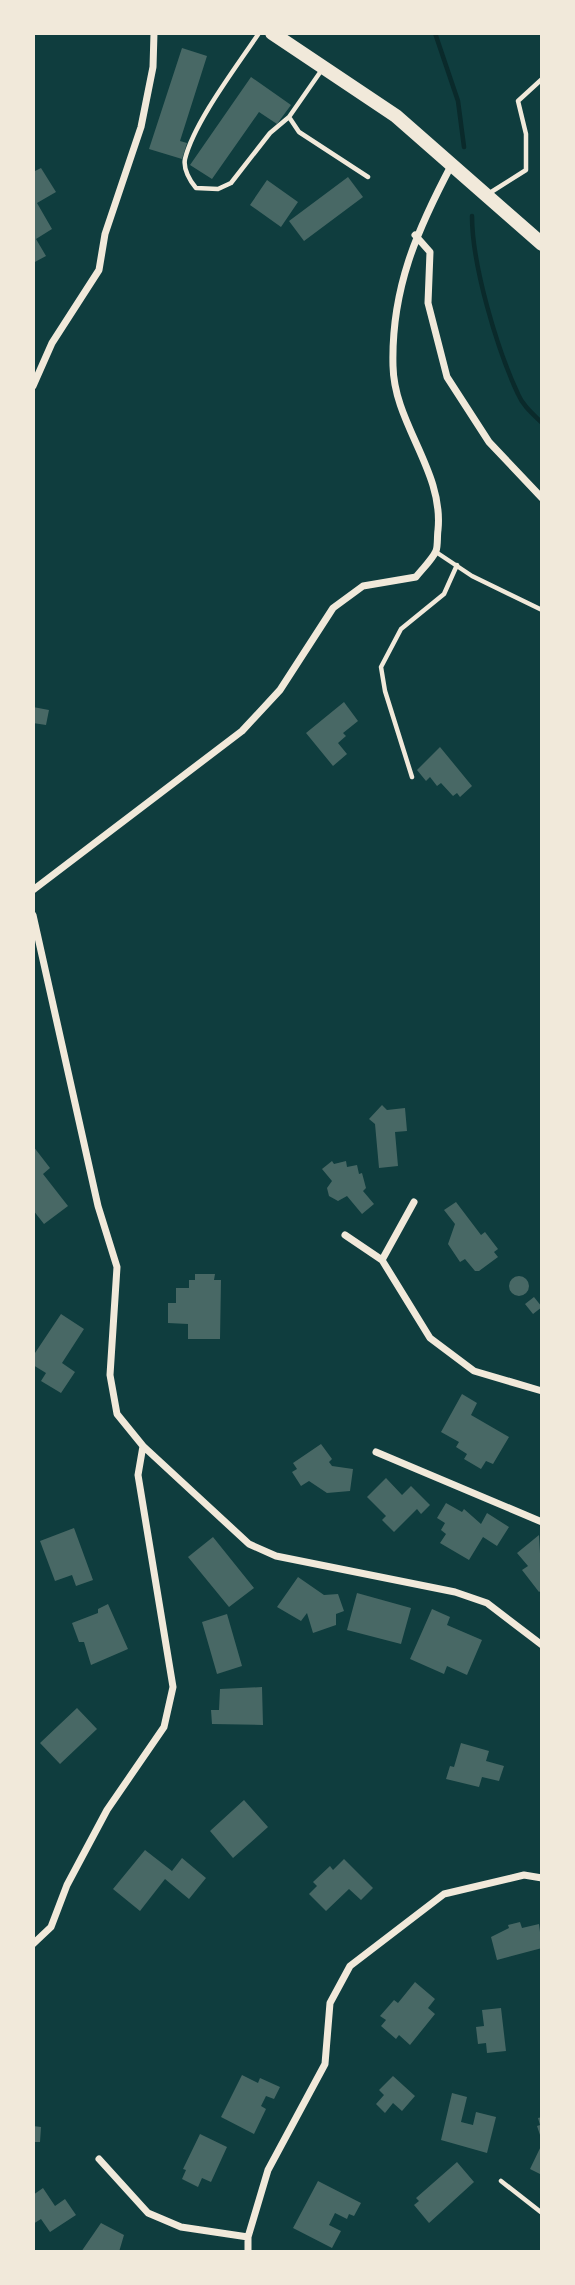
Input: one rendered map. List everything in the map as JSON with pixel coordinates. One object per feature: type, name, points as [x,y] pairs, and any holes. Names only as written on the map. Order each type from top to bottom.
[{"type":"main road","points":[[272,33],[396,116],[453,163],[542,244]]},
{"type":"street","points":[[33,386],[52,343],[99,270],[105,234],[141,127],[153,67],[154,33]]},
{"type":"street","points":[[33,890],[242,731],[280,690],[333,608],[363,586],[416,577],[436,551],[440,512],[430,475],[404,413],[393,370],[394,321],[415,235],[435,192],[453,163]]},
{"type":"street","points":[[415,235],[430,253],[428,303],[447,377],[489,442],[542,498]]},
{"type":"street","points":[[33,915],[98,1206],[117,1266],[110,1375],[117,1414],[143,1446],[249,1544],[276,1556],[455,1592],[487,1603],[542,1645]]},
{"type":"street","points":[[382,1259],[414,1202]]},
{"type":"street","points":[[345,1235],[382,1259],[430,1338],[474,1371],[542,1391]]},
{"type":"street","points":[[33,1944],[51,1927],[67,1885],[107,1810],[164,1727],[173,1687],[138,1475],[143,1446]]},
{"type":"street","points":[[376,1452],[542,1522]]},
{"type":"street","points":[[248,2252],[248,2237],[268,2170],[325,2064],[330,2003],[350,1966],[444,1894],[524,1875],[542,1878]]},
{"type":"street","points":[[99,2159],[148,2213],[181,2227],[248,2237]]},
{"type":"lane","points":[[259,33],[210,107],[184,161],[189,179],[196,188],[218,189],[231,183],[270,133],[289,117],[323,68]]},
{"type":"lane","points":[[487,195],[526,170],[526,134],[518,101],[542,79]]},
{"type":"lane","points":[[289,117],[299,132],[368,177]]},
{"type":"lane","points":[[436,551],[542,610]]},
{"type":"lane","points":[[412,777],[381,667],[401,629],[444,594],[457,565]]},
{"type":"lane","points":[[501,2180],[542,2213]]},
{"type":"building","points":[[182,48],[207,56],[180,141],[187,143],[182,159],[149,149]]},
{"type":"building","points":[[251,77],[291,105],[277,124],[259,112],[212,179],[190,165]]},
{"type":"building","points":[[41,168],[56,192],[37,203],[52,229],[36,239],[46,256],[33,263],[33,172]]},
{"type":"building","points":[[348,177],[363,197],[304,241],[289,221]]},
{"type":"building","points":[[267,180],[298,202],[281,227],[250,205]]},
{"type":"building","points":[[344,702],[358,721],[343,733],[346,736],[338,743],[347,754],[333,766],[306,733]]},
{"type":"building","points":[[33,707],[49,710],[46,725],[33,723]]},
{"type":"building","points":[[440,747],[472,786],[460,797],[457,793],[453,796],[441,783],[437,786],[430,777],[426,781],[417,770]]},
{"type":"building","points":[[382,1105],[387,1110],[405,1108],[407,1131],[395,1132],[398,1166],[379,1168],[375,1124],[369,1119]]},
{"type":"building","points":[[33,1146],[50,1168],[43,1174],[68,1206],[44,1224],[33,1210]]},
{"type":"building","points":[[332,1161],[334,1164],[346,1161],[347,1167],[357,1165],[359,1174],[362,1173],[366,1188],[363,1191],[374,1204],[362,1214],[347,1196],[338,1201],[329,1196],[327,1188],[332,1181],[322,1169]]},
{"type":"building","points":[[456,1202],[481,1235],[485,1232],[498,1249],[494,1252],[498,1257],[479,1271],[475,1271],[465,1259],[460,1262],[448,1244],[455,1224],[444,1210]]},
{"type":"building","points":[[195,1274],[215,1274],[214,1280],[221,1280],[220,1339],[188,1339],[188,1324],[168,1323],[168,1303],[176,1303],[176,1288],[189,1288],[189,1280],[195,1280]]},
{"type":"building","points":[[519,1276],[526,1279],[529,1286],[526,1293],[519,1296],[512,1293],[509,1286],[512,1279]]},
{"type":"building","points":[[534,1297],[542,1307],[533,1314],[525,1304]]},
{"type":"building","points":[[61,1314],[84,1329],[62,1363],[75,1372],[61,1393],[41,1381],[46,1373],[33,1365],[33,1356]]},
{"type":"building","points":[[462,1394],[477,1403],[471,1415],[509,1437],[493,1464],[486,1461],[481,1469],[464,1459],[467,1454],[456,1447],[459,1442],[441,1432]]},
{"type":"building","points":[[321,1444],[332,1459],[329,1462],[332,1466],[353,1469],[350,1491],[327,1493],[309,1481],[301,1486],[292,1472],[297,1469],[293,1463]]},
{"type":"building","points":[[386,1478],[402,1495],[411,1486],[430,1505],[421,1514],[417,1509],[394,1532],[382,1520],[386,1516],[367,1497]]},
{"type":"building","points":[[446,1503],[462,1512],[464,1509],[481,1524],[487,1513],[509,1527],[497,1546],[483,1537],[469,1560],[440,1543],[446,1534],[441,1530],[445,1523],[437,1518]]},
{"type":"building","points":[[74,1528],[93,1580],[76,1586],[72,1575],[55,1581],[40,1541]]},
{"type":"building","points":[[539,1535],[542,1590],[539,1592],[522,1570],[528,1566],[517,1553]]},
{"type":"building","points":[[213,1537],[254,1588],[229,1607],[188,1557]]},
{"type":"building","points":[[298,1577],[324,1595],[338,1594],[344,1611],[336,1614],[336,1625],[313,1633],[307,1613],[301,1621],[277,1607]]},
{"type":"building","points":[[357,1593],[411,1608],[401,1644],[347,1630]]},
{"type":"building","points":[[108,1604],[128,1649],[91,1665],[84,1642],[79,1642],[72,1623],[98,1613],[98,1609]]},
{"type":"building","points":[[432,1609],[450,1617],[447,1625],[482,1640],[467,1675],[447,1666],[444,1674],[410,1659]]},
{"type":"building","points":[[227,1614],[242,1666],[217,1674],[202,1622]]},
{"type":"building","points":[[262,1687],[263,1725],[212,1724],[211,1710],[219,1710],[220,1689]]},
{"type":"building","points":[[77,1708],[97,1729],[60,1764],[40,1743]]},
{"type":"building","points":[[461,1743],[489,1751],[486,1761],[504,1766],[499,1781],[482,1777],[479,1787],[446,1779],[450,1766],[454,1767]]},
{"type":"building","points":[[244,1800],[268,1827],[233,1858],[210,1831]]},
{"type":"building","points":[[145,1850],[172,1871],[182,1858],[206,1878],[189,1899],[165,1879],[140,1911],[113,1889]]},
{"type":"building","points":[[344,1859],[373,1888],[361,1900],[349,1889],[326,1911],[309,1894],[317,1886],[313,1882],[330,1866],[333,1870]]},
{"type":"building","points":[[520,1922],[522,1928],[539,1924],[542,1948],[497,1960],[491,1937],[509,1928],[508,1925]]},
{"type":"building","points":[[415,1982],[435,1999],[428,2008],[435,2014],[410,2045],[399,2035],[396,2039],[381,2026],[386,2020],[380,2016],[394,2000],[398,2003]]},
{"type":"building","points":[[501,2008],[506,2051],[487,2053],[486,2043],[478,2044],[476,2027],[484,2026],[482,2010]]},
{"type":"building","points":[[242,2075],[258,2083],[260,2078],[280,2087],[274,2099],[266,2096],[261,2106],[266,2109],[254,2134],[221,2117]]},
{"type":"building","points":[[393,2076],[415,2096],[402,2111],[393,2103],[385,2113],[376,2104],[384,2095],[379,2090]]},
{"type":"building","points":[[452,2093],[467,2097],[461,2122],[473,2125],[476,2112],[496,2117],[487,2153],[441,2140]]},
{"type":"building","points":[[542,2117],[541,2138],[537,2126],[540,2125],[538,2118]]},
{"type":"building","points":[[33,2126],[41,2127],[40,2142],[33,2142]]},
{"type":"building","points":[[200,2134],[227,2147],[211,2182],[202,2178],[198,2187],[182,2179],[186,2170],[183,2169]]},
{"type":"building","points":[[542,2144],[542,2175],[530,2169]]},
{"type":"building","points":[[457,2162],[474,2182],[429,2223],[414,2205],[419,2201],[416,2198]]},
{"type":"building","points":[[318,2181],[361,2203],[354,2216],[349,2214],[347,2219],[335,2213],[329,2225],[341,2231],[332,2248],[293,2228]]},
{"type":"building","points":[[43,2188],[55,2206],[65,2199],[76,2215],[50,2232],[41,2219],[33,2224],[33,2195]]},
{"type":"building","points":[[101,2223],[124,2235],[119,2252],[81,2252]]},
{"type":"waterway","points":[[435,33],[458,101],[464,147]]},
{"type":"waterway","points":[[472,216],[481,282],[502,354],[520,398],[542,423]]}]
